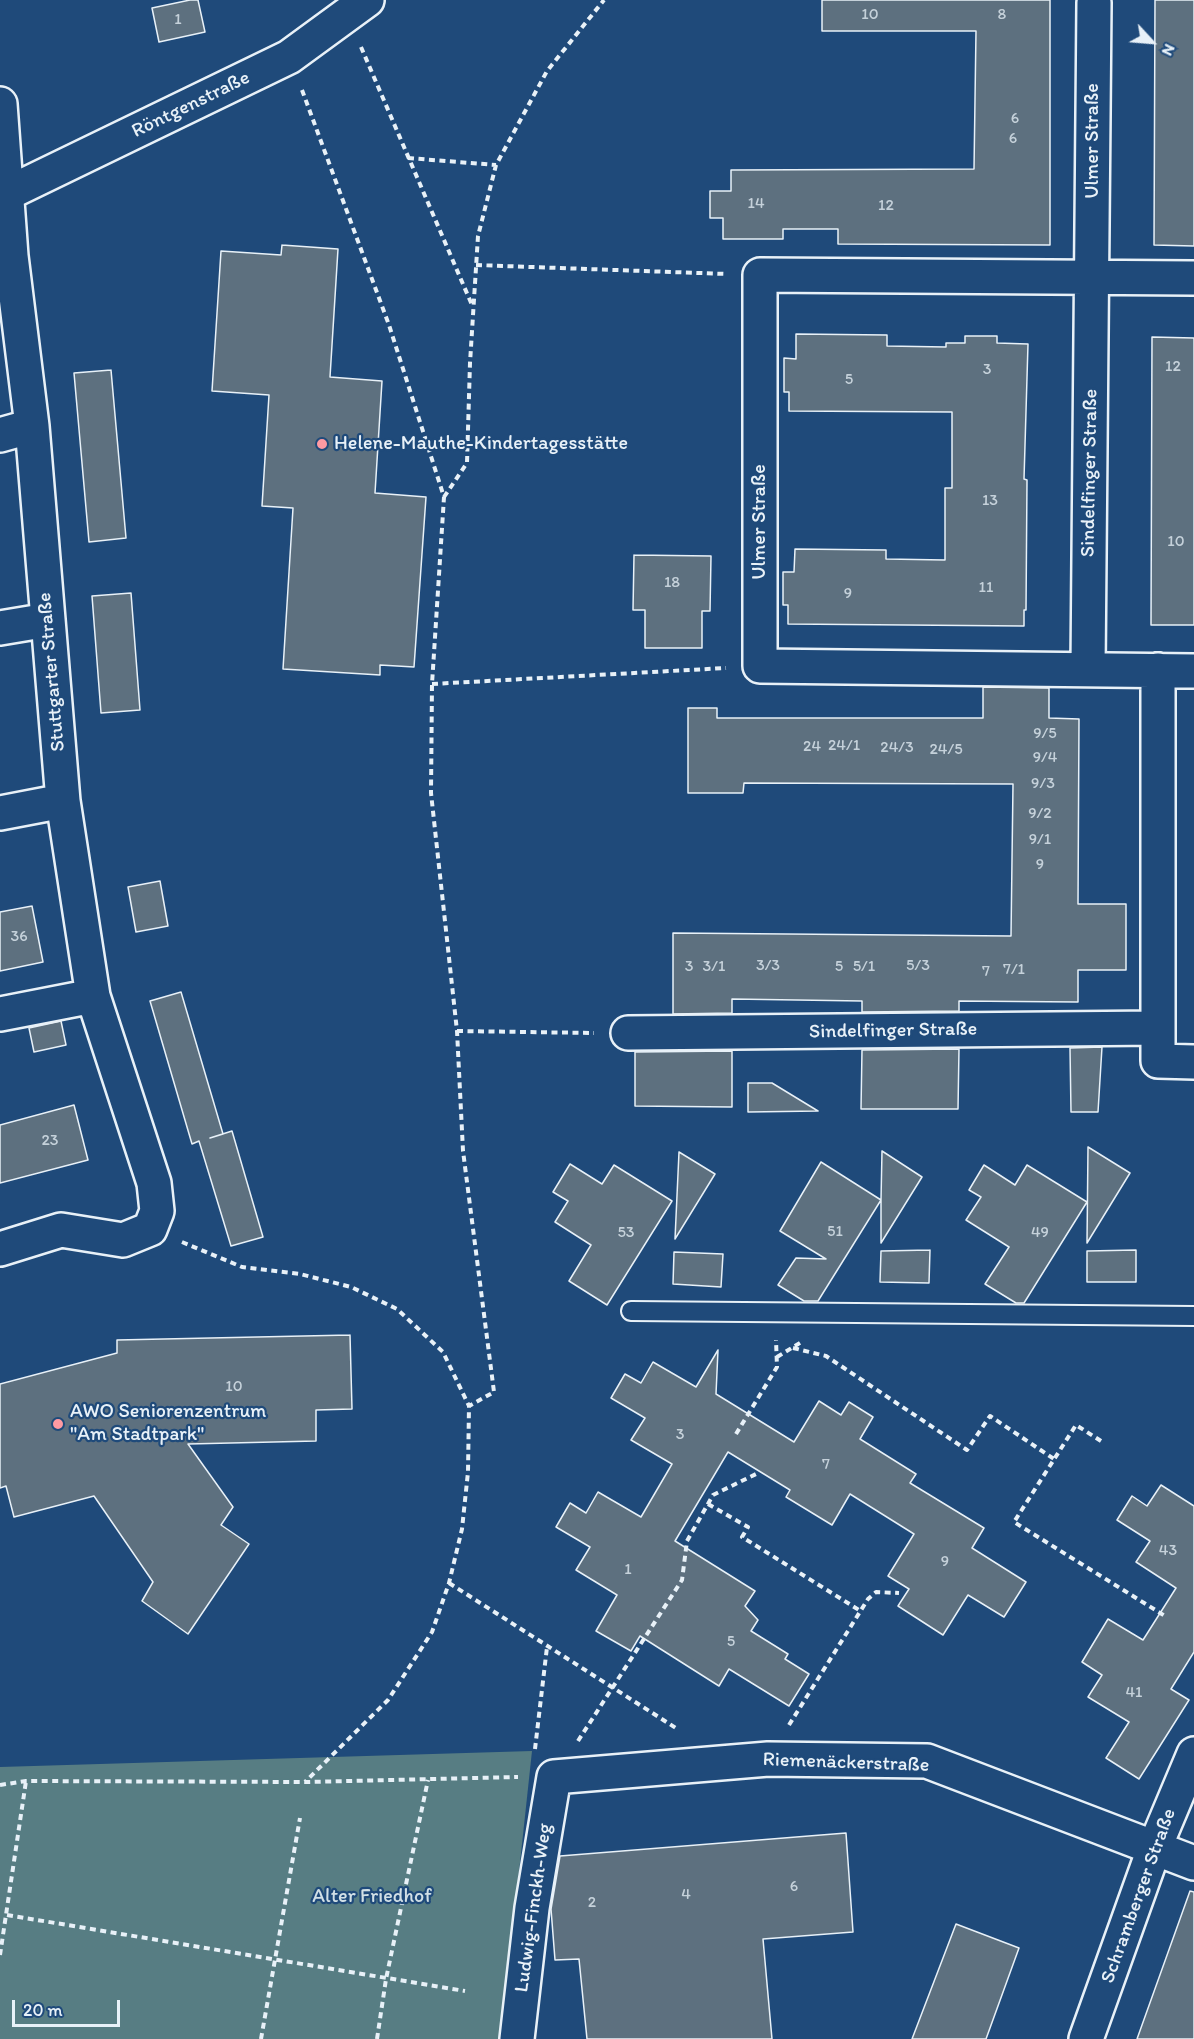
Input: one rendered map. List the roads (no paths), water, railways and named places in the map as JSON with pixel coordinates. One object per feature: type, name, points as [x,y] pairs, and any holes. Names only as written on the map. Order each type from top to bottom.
[{"type":"street","name":"Röntgenstraße","points":[[3,196],[289,57],[367,0]]},
{"type":"street","name":"Ulmer Straße","points":[[1088,668],[760,666],[760,275],[1092,278],[1094,3]]},
{"type":"street","name":"Stuttgarter Straße","points":[[0,104],[3,196],[32,426],[63,801],[93,996],[154,1183],[157,1211],[150,1229],[123,1240],[61,1230],[0,1249]]},
{"type":"street","points":[[1092,278],[1194,278]]},
{"type":"street","name":"Sindelfinger Straße","points":[[1088,668],[1092,278]]},
{"type":"street","points":[[0,435],[32,426]]},
{"type":"street","points":[[0,628],[48,620]]},
{"type":"street","points":[[1088,668],[1194,670]]},
{"type":"street","points":[[1158,670],[1158,1061],[1194,1062]]},
{"type":"street","points":[[0,813],[63,801]]},
{"type":"street","points":[[0,1014],[93,996]]},
{"type":"street","name":"Sindelfinger Straße","points":[[628,1033],[1158,1028]]},
{"type":"street","name":"Schramberger Straße","points":[[1086,2039],[1154,1849],[1194,1754]]},
{"type":"street","name":"Riemenäckerstraße","points":[[542,1777],[768,1759],[927,1761],[1194,1863]]},
{"type":"street","name":"Ludwig-Finckh-Weg","points":[[517,2039],[532,1908],[542,1777]]},
{"type":"lane","points":[[631,1311],[1194,1316]]},
{"type":"place","name":"Helene-Mauthe-Kindertagesstätte","points":[[322,444]]},
{"type":"place","name":"AWO Seniorenzentrum \"Am Stadtpark\"","points":[[58,1424]]},
{"type":"park label","name":"Alter Friedhof","points":[[372,1897]]}]
